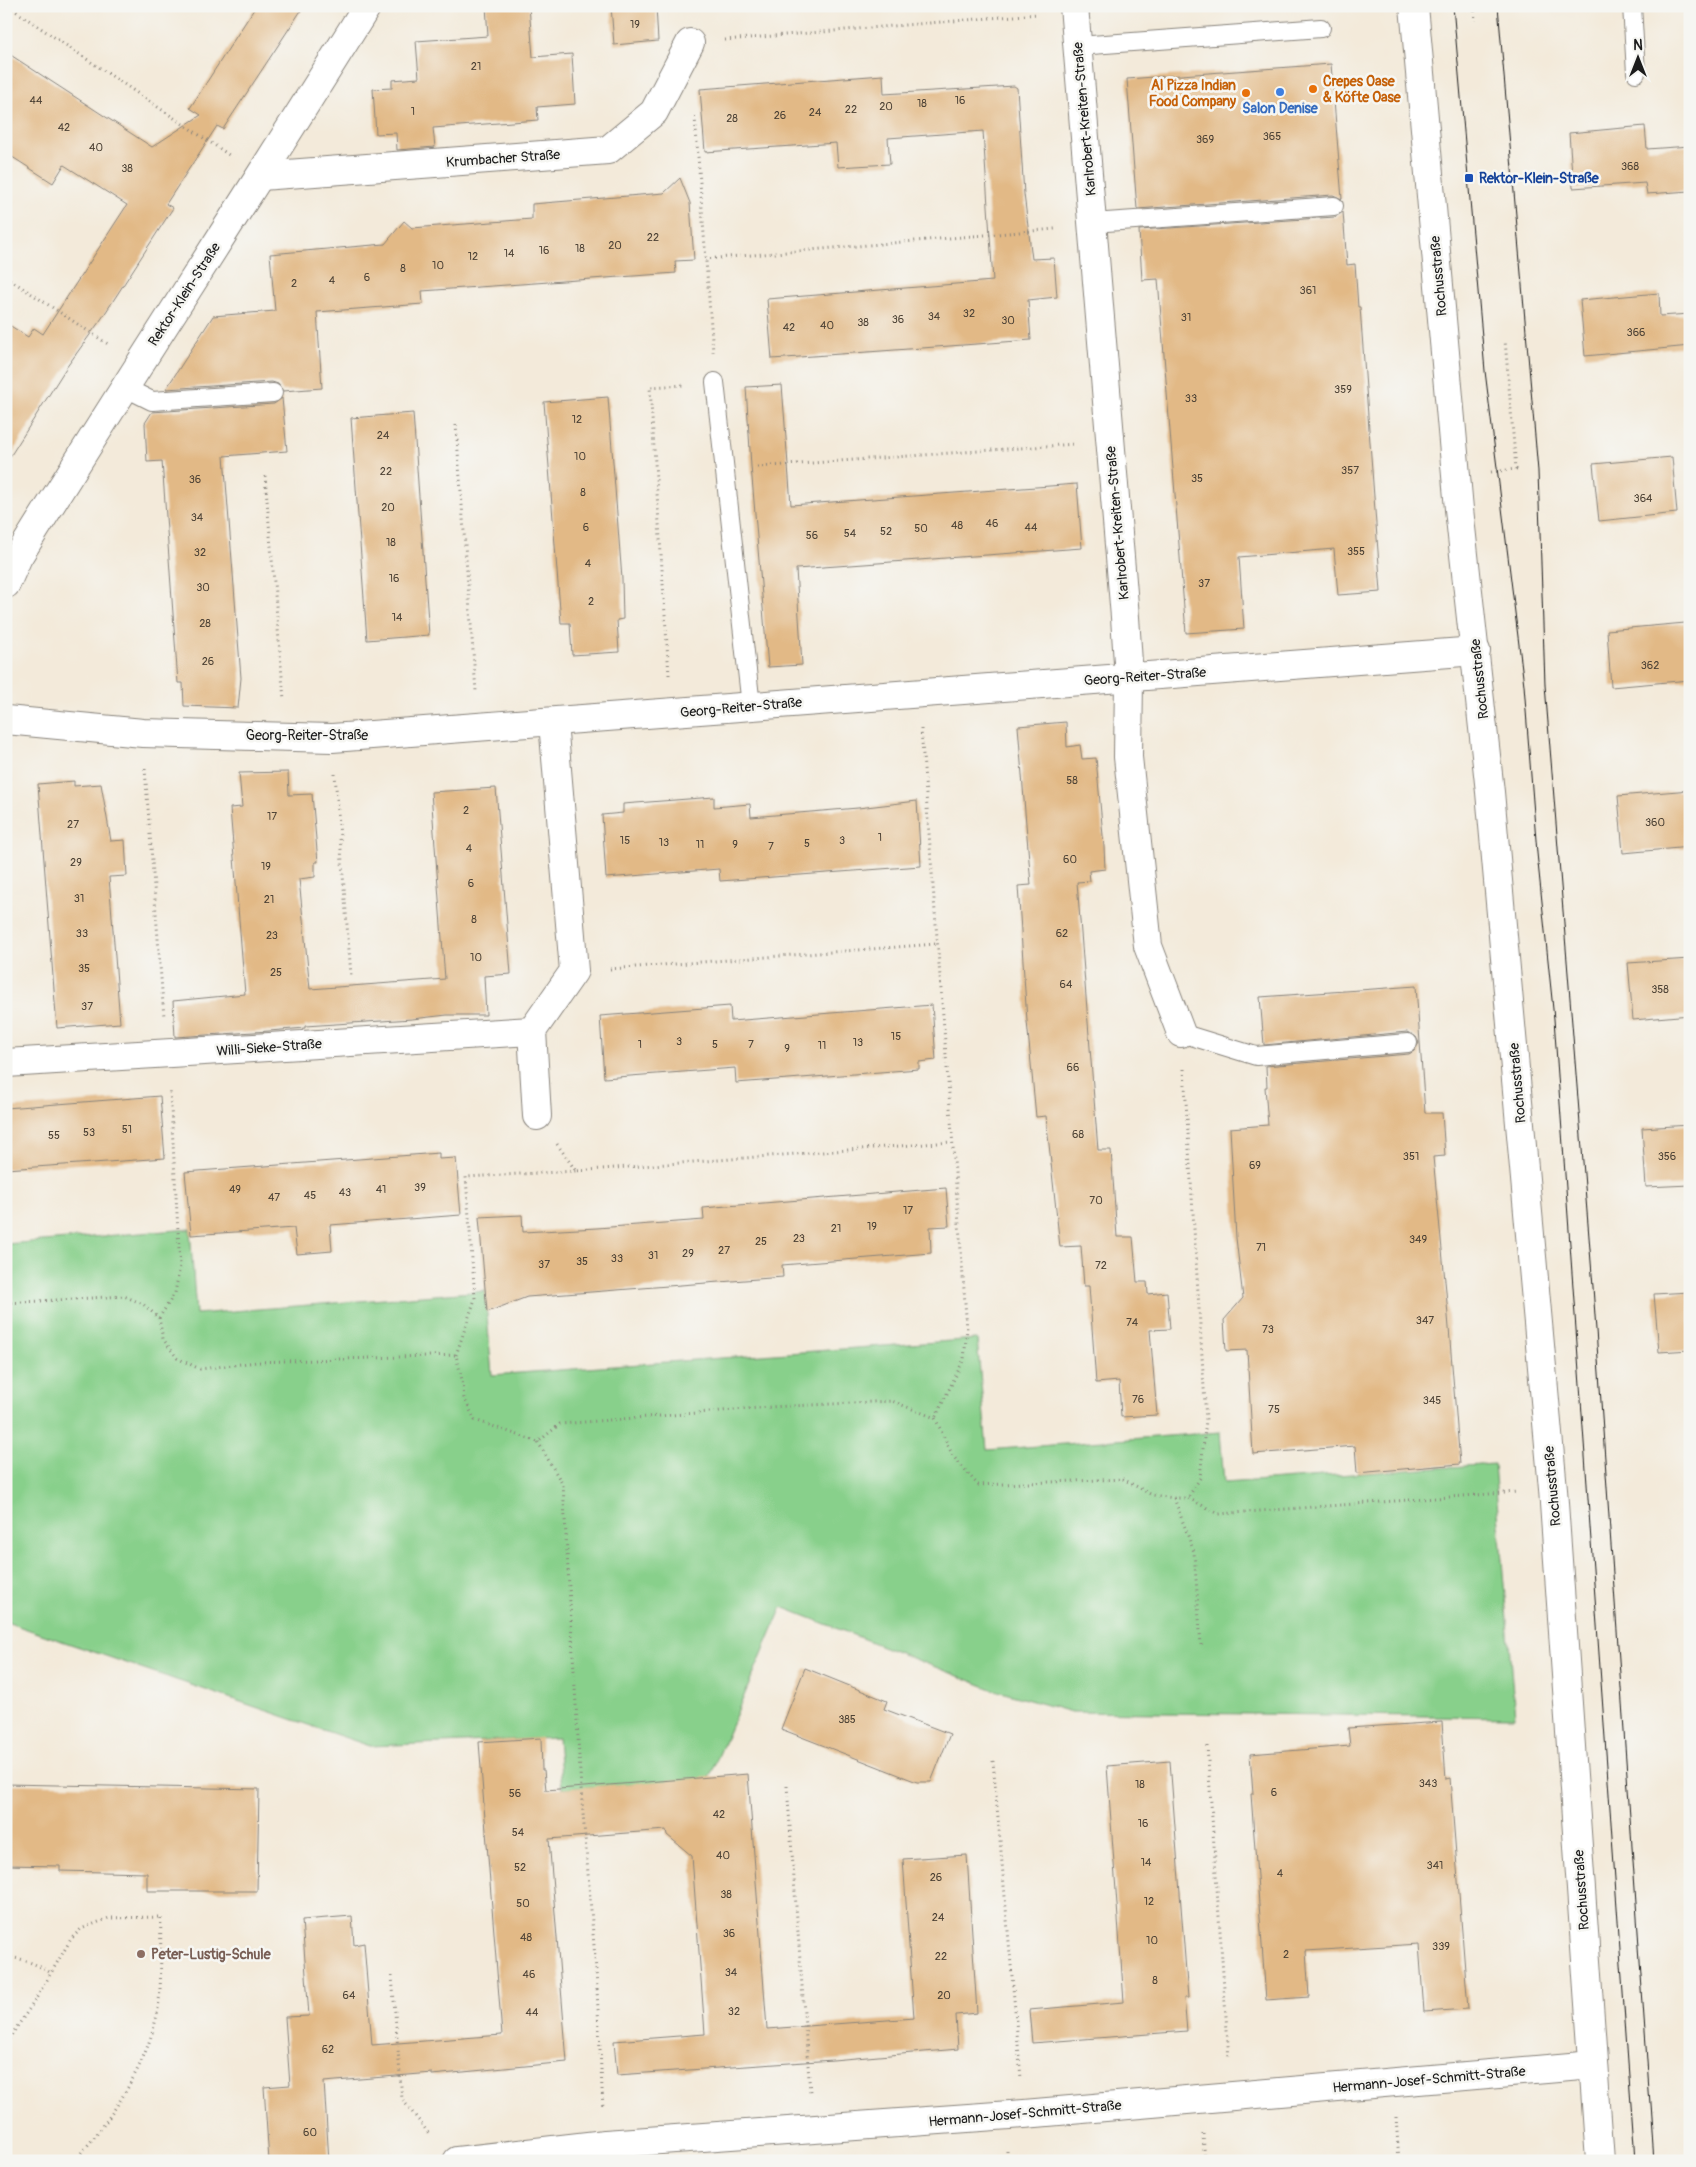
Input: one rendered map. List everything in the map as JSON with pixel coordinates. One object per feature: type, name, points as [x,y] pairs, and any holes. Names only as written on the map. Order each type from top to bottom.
[{"type":"street","name":"Rektor-Klein-Straße","points":[[6,584],[18,557],[138,363],[261,176],[367,6]]},
{"type":"street","name":"Rochusstraße","points":[[1414,6],[1459,509],[1476,651],[1553,1489],[1600,2161]]},
{"type":"street","name":"Karlrobert-Kreiten-Straße","points":[[1074,8],[1129,678],[1128,757],[1148,946],[1181,1033]]},
{"type":"street","name":"Krumbacher Straße","points":[[261,176],[608,150],[654,112],[690,43]]},
{"type":"street","name":"Georg-Reiter-Straße","points":[[6,720],[143,733],[332,738],[1476,651]]},
{"type":"street","points":[[537,1116],[532,1030],[574,971],[553,722]]},
{"type":"street","name":"Willi-Sieke-Straße","points":[[6,1063],[532,1030]]},
{"type":"street","name":"Hermann-Josef-Schmitt-Straße","points":[[458,2161],[605,2144],[1024,2114],[1593,2064]]},
{"type":"lane","points":[[1632,6],[1636,73]]},
{"type":"lane","points":[[1078,46],[1321,28]]},
{"type":"lane","points":[[1092,224],[1334,206]]},
{"type":"lane","points":[[715,382],[751,706]]},
{"type":"lane","points":[[124,387],[152,401],[273,393]]},
{"type":"lane","points":[[1181,1033],[1256,1056],[1408,1043]]},
{"type":"path","points":[[8,6],[261,176]]},
{"type":"path","points":[[1474,6],[1475,22]]},
{"type":"path","points":[[690,43],[1074,8]]},
{"type":"path","points":[[671,713],[650,387],[715,382],[694,112]]},
{"type":"path","points":[[705,259],[1092,224]]},
{"type":"path","points":[[6,277],[138,363]]},
{"type":"path","points":[[1506,340],[1514,442]]},
{"type":"path","points":[[456,425],[479,728]]},
{"type":"path","points":[[726,469],[1109,442]]},
{"type":"path","points":[[266,476],[287,737]]},
{"type":"path","points":[[919,693],[936,944],[966,1329],[964,1359],[934,1418]]},
{"type":"path","points":[[332,738],[351,975]]},
{"type":"path","points":[[574,971],[936,944]]},
{"type":"path","points":[[1181,1033],[1206,1420],[1200,1478],[1188,1498]]},
{"type":"path","points":[[537,1116],[576,1171]]},
{"type":"path","points":[[605,2144],[596,1970],[581,1788],[563,1485],[538,1442],[475,1420],[464,1398],[456,1355],[475,1299],[466,1177],[576,1171],[951,1142]]},
{"type":"path","points":[[6,1303],[124,1296],[144,1304],[159,1318],[163,1339],[177,1358],[200,1368],[257,1362],[456,1355]]},
{"type":"path","points":[[538,1442],[560,1424],[771,1407],[892,1401],[934,1418],[953,1456],[978,1486],[1123,1479],[1152,1496],[1188,1498],[1219,1514],[1553,1489]]},
{"type":"path","points":[[1174,1498],[1194,1552],[1201,1644]]},
{"type":"path","points":[[1207,1746],[1231,2096]]},
{"type":"path","points":[[993,1761],[1024,2114]]},
{"type":"path","points":[[787,1786],[812,2129]]},
{"type":"path","points":[[6,2043],[70,1939],[81,1929],[109,1918],[161,1917],[159,2002],[150,2037],[120,2103],[100,2131],[74,2161]]},
{"type":"path","points":[[6,1957],[26,1960],[51,1972]]},
{"type":"path","points":[[392,1976],[402,2100],[432,2138]]},
{"type":"green space","points":[[190,1229],[196,1314],[485,1291],[492,1375],[977,1339],[987,1450],[1220,1432],[1224,1483],[1494,1464],[1515,1717],[1071,1712],[994,1690],[782,1607],[709,1778],[562,1789],[558,1738],[370,1746],[6,1622],[6,1244]]},
{"type":"building","points":[[256,6],[304,6],[223,129],[217,126],[166,204],[173,208],[102,318],[66,368],[6,463],[6,323],[28,337],[34,328],[43,334],[127,205],[64,165],[53,183],[6,153],[6,52],[152,147],[201,115],[190,108]]},
{"type":"building","points":[[486,6],[529,6],[533,57],[572,54],[575,104],[537,107],[538,120],[433,128],[435,147],[397,150],[396,133],[376,134],[373,89],[392,88],[392,80],[419,78],[416,41],[488,36]]},
{"type":"building","points":[[611,6],[656,6],[658,41],[614,45]]},
{"type":"building","points":[[1331,64],[1342,199],[1333,195],[1137,209],[1127,79]]},
{"type":"building","points":[[883,75],[884,94],[1014,86],[1017,88],[1024,194],[1032,259],[1054,258],[1057,297],[1028,300],[1031,340],[772,359],[767,299],[993,281],[983,131],[888,138],[890,164],[838,167],[836,143],[705,152],[700,89]]},
{"type":"building","points":[[1645,126],[1647,149],[1690,146],[1690,191],[1647,194],[1645,183],[1573,188],[1569,133]]},
{"type":"building","points":[[680,178],[690,203],[694,260],[675,261],[676,273],[422,291],[423,304],[317,312],[322,388],[283,391],[278,384],[272,382],[166,389],[213,316],[275,311],[270,254],[385,244],[404,221],[412,228],[532,219],[532,204],[664,193]]},
{"type":"building","points":[[1343,212],[1347,265],[1355,264],[1358,307],[1360,307],[1381,592],[1338,595],[1334,549],[1239,557],[1244,629],[1186,633],[1158,279],[1142,280],[1139,230],[1335,217]]},
{"type":"building","points":[[1659,293],[1660,316],[1690,314],[1690,346],[1585,356],[1580,300]]},
{"type":"building","points":[[782,385],[791,505],[1077,484],[1082,548],[796,569],[802,665],[768,667],[746,387]]},
{"type":"building","points":[[608,397],[622,579],[623,619],[617,620],[619,652],[572,655],[570,623],[561,623],[544,402]]},
{"type":"building","points":[[282,398],[287,451],[224,456],[241,678],[238,708],[184,706],[183,683],[178,683],[162,461],[147,462],[145,423],[152,412],[274,404]]},
{"type":"building","points":[[413,413],[429,635],[367,640],[351,418]]},
{"type":"building","points":[[1672,457],[1677,513],[1599,521],[1593,464]]},
{"type":"building","points":[[1685,623],[1690,680],[1611,687],[1607,630]]},
{"type":"building","points":[[1066,722],[1067,747],[1080,745],[1082,759],[1096,758],[1104,847],[1105,869],[1089,871],[1090,881],[1077,882],[1098,1150],[1111,1150],[1117,1237],[1133,1237],[1137,1282],[1147,1282],[1148,1294],[1167,1292],[1170,1329],[1150,1330],[1157,1415],[1121,1417],[1119,1381],[1096,1383],[1089,1286],[1084,1286],[1081,1246],[1060,1247],[1046,1116],[1036,1117],[1027,1021],[1018,886],[1031,885],[1018,726]]},
{"type":"building","points":[[288,772],[289,795],[312,794],[318,862],[315,862],[315,877],[299,879],[310,989],[445,979],[431,792],[496,788],[511,974],[484,976],[486,1015],[447,1015],[305,1026],[305,1028],[269,1031],[175,1037],[173,1001],[245,994],[230,808],[242,807],[239,773]]},
{"type":"building","points":[[74,781],[74,786],[101,784],[111,841],[125,840],[127,876],[109,877],[120,1023],[57,1028],[38,784]]},
{"type":"building","points":[[1690,790],[1690,847],[1623,853],[1618,796]]},
{"type":"building","points":[[714,797],[714,807],[750,804],[751,817],[917,801],[921,866],[720,881],[719,869],[606,878],[602,815],[623,813],[623,804]]},
{"type":"building","points":[[1690,959],[1690,1015],[1633,1020],[1628,963]]},
{"type":"building","points":[[1416,986],[1425,1113],[1442,1113],[1445,1156],[1433,1157],[1460,1464],[1357,1473],[1355,1446],[1253,1454],[1247,1350],[1226,1351],[1224,1320],[1243,1298],[1236,1238],[1230,1128],[1268,1125],[1265,1087],[1267,1087],[1266,1066],[1409,1054],[1414,1051],[1419,1043],[1416,1037],[1407,1032],[1264,1045],[1260,997]]},
{"type":"building","points":[[932,1005],[936,1060],[919,1062],[919,1069],[736,1083],[735,1068],[604,1078],[600,1016],[730,1006],[731,1021]]},
{"type":"building","points":[[160,1096],[165,1158],[6,1169],[6,1108]]},
{"type":"building","points":[[1690,1125],[1690,1185],[1646,1187],[1642,1128]]},
{"type":"building","points":[[439,1153],[439,1159],[456,1158],[461,1215],[330,1225],[332,1251],[297,1254],[294,1228],[191,1235],[185,1172]]},
{"type":"building","points":[[946,1188],[949,1226],[930,1227],[931,1253],[782,1265],[783,1277],[527,1297],[487,1312],[479,1217],[522,1215],[523,1232],[597,1228],[704,1220],[703,1208]]},
{"type":"building","points":[[1690,1292],[1690,1350],[1659,1352],[1654,1294]]},
{"type":"building","points":[[805,1668],[887,1701],[884,1709],[950,1734],[931,1782],[917,1782],[781,1729]]},
{"type":"building","points":[[1442,1722],[1446,1779],[1450,1778],[1468,2009],[1424,2012],[1419,1944],[1306,1951],[1309,1997],[1266,2000],[1251,1794],[1253,1794],[1250,1754],[1350,1746],[1348,1728]]},
{"type":"building","points":[[541,1738],[542,1770],[544,1770],[546,1790],[748,1774],[767,2029],[914,2018],[903,1859],[967,1855],[977,2013],[956,2015],[958,2049],[617,2075],[614,2041],[705,2034],[692,1856],[667,1835],[666,1830],[549,1839],[567,2062],[432,2075],[432,2073],[324,2082],[329,2161],[269,2161],[264,2087],[290,2085],[285,2017],[309,2016],[302,1920],[352,1916],[354,1945],[364,1943],[372,2045],[502,2035],[479,1742]]},
{"type":"building","points":[[1170,1761],[1188,1998],[1184,1998],[1187,2031],[1032,2043],[1029,2010],[1124,2002],[1107,1766]]},
{"type":"building","points":[[6,1784],[259,1789],[257,1891],[147,1891],[147,1873],[60,1871],[60,1866],[6,1865]]},
{"type":"tram line","points":[[1453,6],[1485,371],[1524,685],[1537,853],[1554,1019],[1635,2161]]},
{"type":"tram line","points":[[1498,6],[1538,471],[1545,685],[1593,1287],[1654,2161]]},
{"type":"place","name":"Crepes Oase & Köfte Oase","points":[[1313,89]]},
{"type":"place","name":"Salon Denise","points":[[1280,92]]},
{"type":"place","name":"Al Pizza Indian Food Company","points":[[1246,93]]},
{"type":"place","name":"Rektor-Klein-Straße","points":[[1469,178]]},
{"type":"place","name":"Peter-Lustig-Schule","points":[[141,1954]]}]
